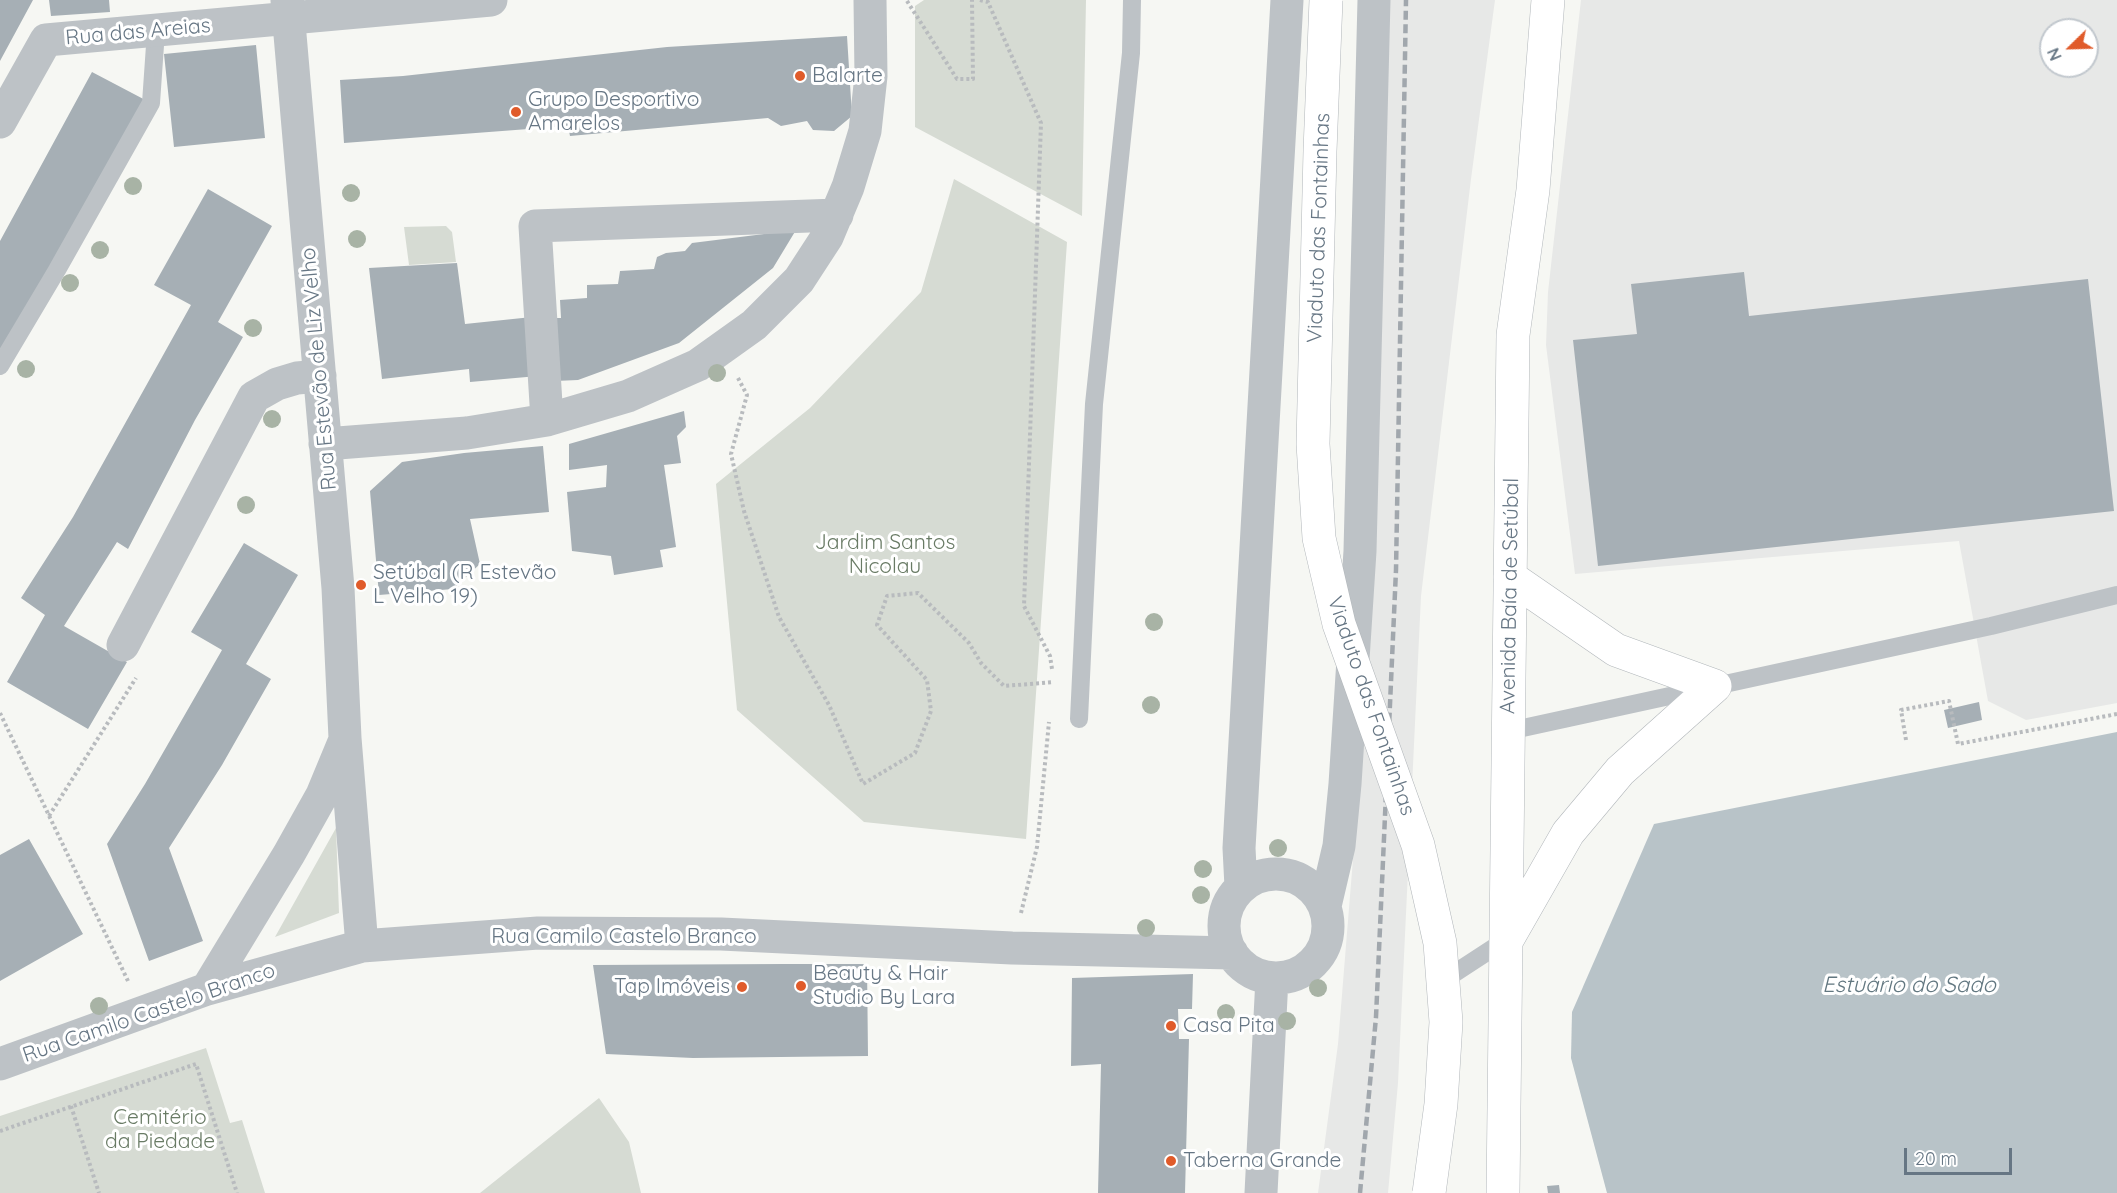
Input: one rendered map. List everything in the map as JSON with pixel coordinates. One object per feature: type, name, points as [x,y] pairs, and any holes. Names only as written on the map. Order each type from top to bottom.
[{"type":"main road","name":"Viaduto das Fontainhas","points":[[1326,0],[1313,433],[1319,538],[1339,624],[1418,845],[1440,943],[1446,1022],[1441,1104],[1428,1193]]},
{"type":"main road","name":"Avenida Baía de Setúbal","points":[[1503,1193],[1513,335],[1533,190],[1548,0]]},
{"type":"main road","points":[[1507,939],[1568,832],[1620,771],[1715,686],[1616,650],[1510,577]]},
{"type":"street","name":"Rua das Areias","points":[[0,122],[46,40],[156,31],[287,10],[491,0]]},
{"type":"street","points":[[1241,887],[1240,836],[1287,0]]},
{"type":"street","points":[[1325,906],[1339,846],[1359,562],[1374,0]]},
{"type":"street","points":[[326,444],[467,434],[548,420],[628,396],[698,365],[754,325],[799,279],[827,237],[848,187],[865,131],[871,76],[869,1]]},
{"type":"street","name":"Rua Estevão de Liz Velho","points":[[287,10],[338,588],[345,738],[362,946]]},
{"type":"street","points":[[548,420],[535,226],[837,215]]},
{"type":"street","points":[[123,645],[254,397],[277,384],[297,378],[320,376]]},
{"type":"street","name":"Rua Estevão de Liz Velho","points":[[207,989],[322,795],[345,738]]},
{"type":"street","points":[[1271,873],[1288,874],[1303,881],[1316,891],[1325,906],[1329,924],[1326,941],[1319,957],[1306,969],[1290,977],[1272,978],[1256,974],[1242,966],[1232,954],[1225,936],[1224,918],[1229,901],[1241,887],[1255,878],[1271,873]]},
{"type":"street","name":"Rua Camilo Castelo Branco","points":[[0,1064],[207,989],[362,946],[550,933],[721,934],[1012,948],[1232,954]]},
{"type":"street","points":[[1262,1193],[1272,978]]},
{"type":"lane","points":[[1079,719],[1095,404],[1131,53],[1132,0]]},
{"type":"lane","points":[[0,366],[151,103],[156,31]]},
{"type":"lane","points":[[1509,731],[1991,626],[2117,596]]},
{"type":"lane","points":[[1428,1193],[1438,1079],[1437,984],[1507,939]]},
{"type":"path","points":[[907,2],[957,79],[973,79],[972,0]]},
{"type":"path","points":[[980,0],[988,2],[1041,123],[1024,606],[1050,656],[1054,681],[1052,693]]},
{"type":"path","points":[[722,348],[747,395],[731,454],[744,511],[779,617],[829,705],[863,784],[915,753],[931,711],[927,680],[877,625],[887,596],[918,593],[969,643],[981,663],[1004,686],[1054,681]]},
{"type":"path","points":[[49,816],[137,676],[123,645]]},
{"type":"path","points":[[1906,740],[1901,710],[1949,701],[1958,744],[2117,714]]},
{"type":"path","points":[[0,713],[143,1013]]},
{"type":"path","points":[[1012,948],[1037,847],[1050,717]]},
{"type":"path","points":[[0,1131],[196,1064],[237,1193]]},
{"type":"path","points":[[71,1106],[99,1193]]},
{"type":"shaded area","points":[[1384,0],[1495,0],[1421,596],[1398,1083],[1388,1193],[1318,1193],[1338,1044],[1370,649]]},
{"type":"shaded area","points":[[1581,0],[2117,0],[2117,703],[2026,720],[1988,701],[1959,541],[1575,574],[1546,345],[1548,292]]},
{"type":"green space","points":[[924,0],[1086,0],[1082,216],[915,127],[915,6]]},
{"type":"green space","name":"Jardim Santos Nicolau","points":[[954,179],[1067,242],[1026,839],[864,822],[737,710],[716,484],[810,408],[921,292]]},
{"type":"green space","points":[[446,226],[452,232],[456,262],[409,265],[404,227]]},
{"type":"green space","points":[[336,828],[339,913],[275,937]]},
{"type":"green space","name":"Cemitério da Piedade","points":[[206,1048],[230,1123],[242,1120],[265,1193],[0,1193],[0,1116]]},
{"type":"green space","points":[[599,1098],[629,1142],[641,1193],[480,1193]]},
{"type":"water","name":"Estuário do Sado","points":[[2117,732],[2117,1193],[1607,1193],[1571,1058],[1572,1012],[1654,824]]},
{"type":"building","points":[[0,0],[33,0],[0,61]]},
{"type":"building","points":[[49,0],[109,0],[110,12],[51,16]]},
{"type":"building","points":[[847,36],[852,116],[834,131],[813,130],[807,121],[781,126],[768,118],[570,136],[568,126],[344,143],[340,80],[403,76],[667,47]]},
{"type":"building","points":[[256,45],[265,138],[174,147],[164,54]]},
{"type":"building","points":[[92,72],[151,103],[0,366],[0,241]]},
{"type":"building","points":[[208,189],[272,226],[218,322],[243,337],[195,420],[128,549],[117,542],[64,626],[127,662],[88,729],[7,682],[45,615],[21,598],[73,517],[191,305],[154,285]]},
{"type":"building","points":[[796,230],[773,268],[679,343],[578,380],[555,381],[552,318],[561,318],[560,300],[587,298],[587,285],[618,284],[620,271],[654,269],[657,257],[666,253],[685,251],[692,243]]},
{"type":"building","points":[[457,263],[465,324],[532,317],[538,376],[470,382],[469,369],[382,379],[369,268]]},
{"type":"building","points":[[1744,272],[1749,316],[2088,279],[2114,511],[1598,566],[1573,340],[1637,334],[1631,284]]},
{"type":"building","points":[[684,411],[686,427],[677,436],[681,463],[664,465],[676,547],[660,550],[663,567],[614,575],[611,556],[572,551],[567,492],[606,487],[607,465],[569,470],[569,444]]},
{"type":"building","points":[[543,446],[549,512],[470,519],[480,564],[453,589],[379,595],[370,491],[402,462],[464,453]]},
{"type":"building","points":[[244,543],[298,575],[246,664],[271,679],[222,765],[169,848],[203,941],[149,961],[107,844],[145,784],[222,650],[191,632]]},
{"type":"building","points":[[1979,702],[1982,720],[1948,728],[1944,710]]},
{"type":"building","points":[[29,839],[83,934],[0,981],[0,855]]},
{"type":"building","points":[[867,964],[868,1056],[693,1058],[606,1054],[593,965]]},
{"type":"building","points":[[1193,974],[1192,1009],[1178,1009],[1179,1039],[1189,1039],[1185,1193],[1098,1193],[1101,1064],[1071,1066],[1072,978]]},
{"type":"building","points":[[1559,1185],[1560,1193],[1548,1193],[1547,1186]]},
{"type":"railway","points":[[1360,1193],[1376,1017],[1396,570],[1406,0]]},
{"type":"place","name":"Balarte","points":[[800,76]]},
{"type":"place","name":"Grupo Desportivo Amarelos","points":[[516,112]]},
{"type":"place","name":"Setúbal (R Estevão L Velho 19)","points":[[361,585]]},
{"type":"place","name":"Beauty & Hair Studio By Lara","points":[[801,986]]},
{"type":"place","name":"Tap Imóveis","points":[[742,987]]},
{"type":"place","name":"Casa Pita","points":[[1171,1026]]},
{"type":"place","name":"Taberna Grande","points":[[1171,1161]]}]
